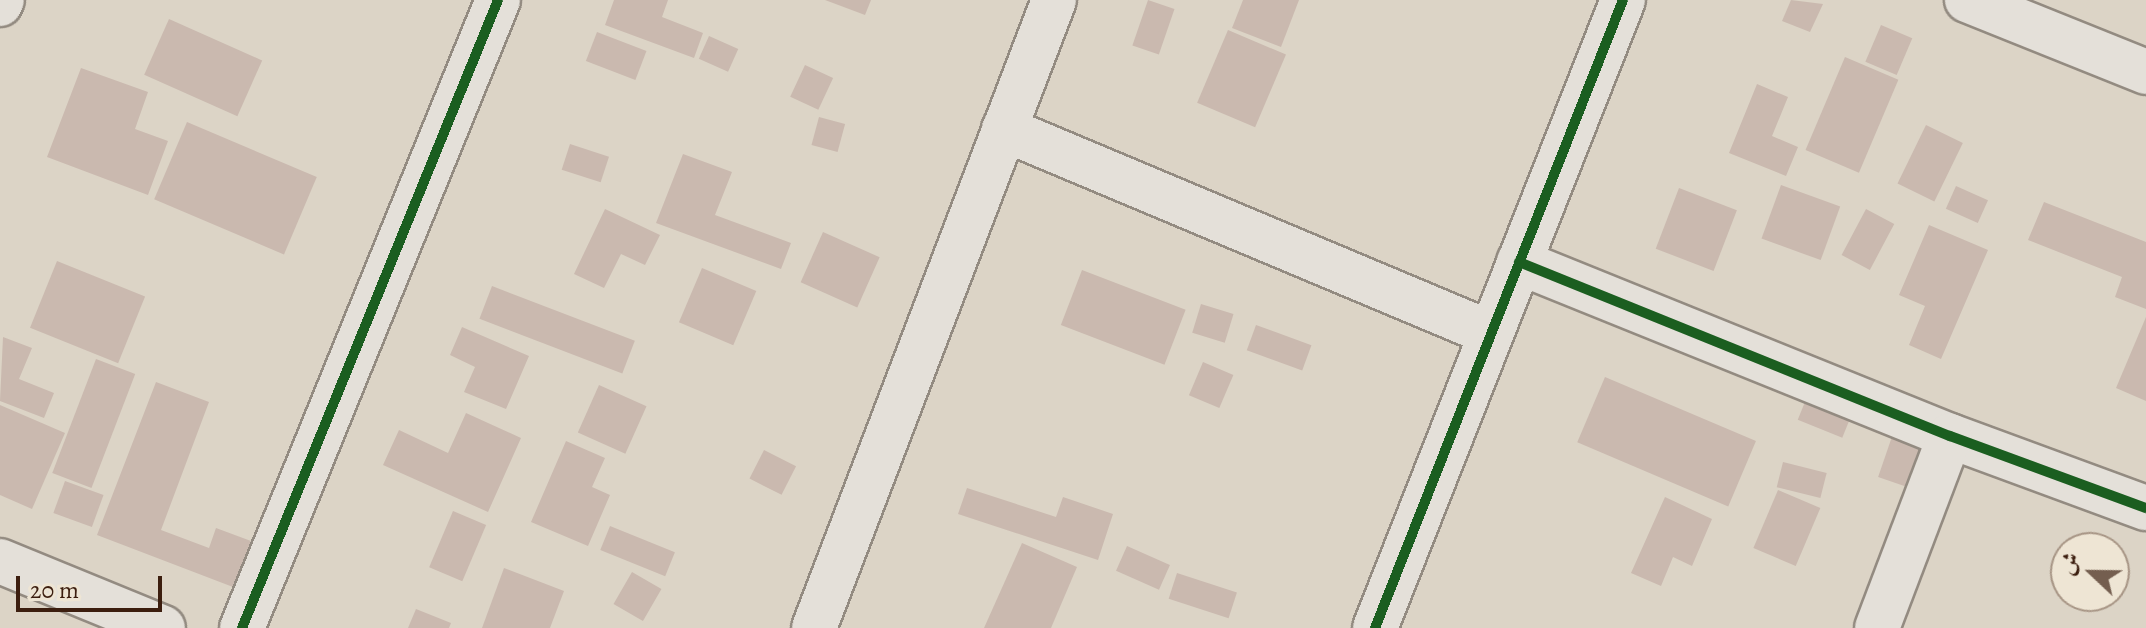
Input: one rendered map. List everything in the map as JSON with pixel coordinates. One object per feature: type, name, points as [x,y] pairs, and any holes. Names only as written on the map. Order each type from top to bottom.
[{"type":"street","points":[[242,628],[498,0]]},
{"type":"street","points":[[814,628],[1054,0]]},
{"type":"street","points":[[1375,628],[1623,0]]},
{"type":"street","points":[[1967,0],[2146,72]]},
{"type":"street","points":[[1004,129],[1490,333]]},
{"type":"street","points":[[1519,262],[1950,436],[2146,508]]},
{"type":"street","points":[[1877,628],[1950,436]]},
{"type":"street","points":[[0,561],[163,628]]},
{"type":"building","points":[[614,0],[668,0],[662,17],[703,33],[694,58],[605,25]]},
{"type":"building","points":[[825,0],[871,0],[865,15]]},
{"type":"building","points":[[1148,0],[1174,9],[1159,55],[1132,45]]},
{"type":"building","points":[[1243,0],[1299,0],[1281,47],[1232,28]]},
{"type":"building","points":[[1791,0],[1823,4],[1810,32],[1782,21]]},
{"type":"building","points":[[169,19],[262,60],[237,116],[144,75]]},
{"type":"building","points":[[1881,25],[1912,38],[1897,75],[1865,62]]},
{"type":"building","points":[[1228,30],[1286,55],[1255,127],[1197,103]]},
{"type":"building","points":[[597,32],[646,51],[635,80],[586,61]]},
{"type":"building","points":[[709,36],[738,49],[728,72],[699,59]]},
{"type":"building","points":[[1845,57],[1898,80],[1859,173],[1806,150]]},
{"type":"building","points":[[805,65],[833,78],[818,110],[790,97]]},
{"type":"building","points":[[81,68],[148,92],[135,129],[168,141],[148,195],[47,157]]},
{"type":"building","points":[[1757,84],[1788,97],[1772,136],[1798,147],[1786,176],[1729,153]]},
{"type":"building","points":[[819,117],[845,124],[838,152],[811,145]]},
{"type":"building","points":[[187,122],[317,177],[284,254],[154,199]]},
{"type":"building","points":[[1926,125],[1963,143],[1934,201],[1898,183]]},
{"type":"building","points":[[570,144],[609,157],[601,182],[562,170]]},
{"type":"building","points":[[683,154],[732,172],[715,215],[791,243],[781,269],[656,223]]},
{"type":"building","points":[[1781,185],[1840,207],[1821,260],[1762,239]]},
{"type":"building","points":[[1956,186],[1988,200],[1978,223],[1946,209]]},
{"type":"building","points":[[1679,188],[1737,210],[1714,271],[1656,249]]},
{"type":"building","points":[[2044,202],[2146,242],[2146,309],[2115,297],[2122,277],[2028,240]]},
{"type":"building","points":[[605,209],[660,235],[645,265],[621,254],[604,288],[574,274]]},
{"type":"building","points":[[1866,209],[1894,224],[1870,270],[1842,255]]},
{"type":"building","points":[[1929,225],[1988,250],[1941,359],[1909,345],[1925,306],[1899,295]]},
{"type":"building","points":[[823,232],[880,257],[857,307],[801,282]]},
{"type":"building","points":[[57,261],[145,297],[118,363],[30,328]]},
{"type":"building","points":[[702,268],[756,291],[733,345],[679,322]]},
{"type":"building","points":[[1082,270],[1186,310],[1164,365],[1061,325]]},
{"type":"building","points":[[492,286],[635,341],[622,374],[479,319]]},
{"type":"building","points":[[1201,304],[1234,314],[1225,343],[1192,333]]},
{"type":"building","points":[[2146,317],[2146,401],[2116,388]]},
{"type":"building","points":[[1256,325],[1311,345],[1302,371],[1247,350]]},
{"type":"building","points":[[462,327],[529,356],[506,409],[464,392],[475,367],[450,355]]},
{"type":"building","points":[[3,337],[32,348],[19,379],[54,393],[44,418],[0,401]]},
{"type":"building","points":[[96,359],[135,374],[91,488],[52,473]]},
{"type":"building","points":[[1203,362],[1233,375],[1219,408],[1189,395]]},
{"type":"building","points":[[1605,377],[1756,441],[1728,506],[1577,442]]},
{"type":"building","points":[[156,382],[209,402],[161,530],[209,548],[216,528],[251,541],[233,587],[97,535]]},
{"type":"building","points":[[599,385],[647,406],[625,454],[578,433]]},
{"type":"building","points":[[1809,392],[1854,410],[1842,438],[1798,420]]},
{"type":"building","points":[[0,405],[65,433],[32,509],[0,495]]},
{"type":"building","points":[[466,413],[521,438],[488,512],[383,465],[399,430],[448,453]]},
{"type":"building","points":[[1896,425],[1931,437],[1913,489],[1878,477]]},
{"type":"building","points":[[566,441],[605,458],[592,487],[610,495],[588,546],[531,522]]},
{"type":"building","points":[[764,450],[796,466],[782,495],[749,479]]},
{"type":"building","points":[[1783,462],[1827,473],[1820,498],[1777,487]]},
{"type":"building","points":[[65,481],[104,495],[92,527],[53,513]]},
{"type":"building","points":[[967,488],[1056,517],[1063,497],[1113,514],[1098,560],[958,514]]},
{"type":"building","points":[[1778,490],[1820,508],[1796,566],[1753,548]]},
{"type":"building","points":[[1665,497],[1712,519],[1692,566],[1673,557],[1661,586],[1631,573]]},
{"type":"building","points":[[453,511],[486,525],[462,581],[429,567]]},
{"type":"building","points":[[610,526],[675,552],[665,576],[600,550]]},
{"type":"building","points":[[1022,543],[1077,567],[1051,628],[984,628]]},
{"type":"building","points":[[1127,546],[1170,565],[1159,590],[1116,571]]},
{"type":"building","points":[[504,568],[564,591],[550,628],[482,628]]},
{"type":"building","points":[[632,572],[661,589],[643,621],[614,604]]},
{"type":"building","points":[[1177,573],[1237,592],[1229,618],[1169,599]]},
{"type":"building","points":[[416,609],[451,623],[449,628],[408,628]]},
{"type":"cycle path","points":[[242,628],[498,0]]},
{"type":"cycle path","points":[[1375,628],[1623,0]]},
{"type":"cycle path","points":[[1519,262],[1950,436],[2146,508]]}]
